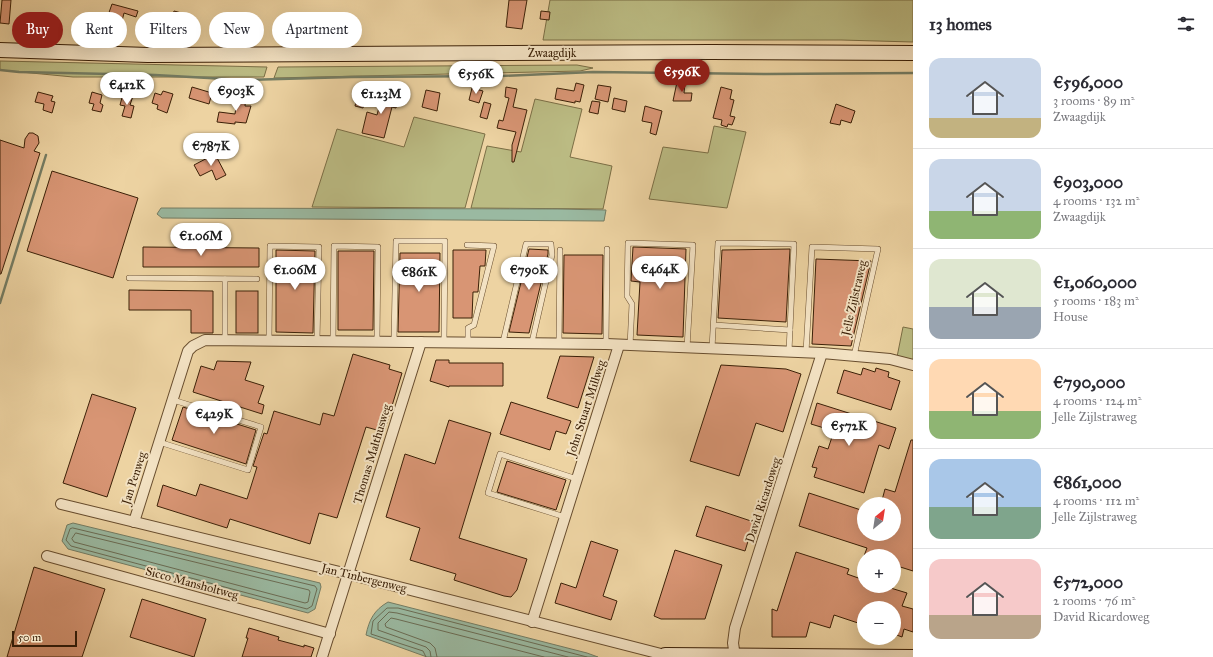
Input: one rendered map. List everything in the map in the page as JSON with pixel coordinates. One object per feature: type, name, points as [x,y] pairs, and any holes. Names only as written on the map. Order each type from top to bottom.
[{"type":"street","name":"Zwaagdijk","points":[[0,50],[148,55],[711,52],[913,53]]},
{"type":"street","name":"Jan Penweg","points":[[134,522],[188,351],[193,346],[205,340],[225,340]]},
{"type":"street","points":[[225,340],[532,342],[606,344],[822,353],[890,359],[913,364]]},
{"type":"street","name":"Thomas Malthusweg","points":[[322,657],[421,342]]},
{"type":"street","name":"John Stuart Millweg","points":[[532,622],[620,345]]},
{"type":"street","name":"David Ricardoweg","points":[[735,657],[733,643],[735,628],[822,353]]},
{"type":"street","name":"Jan Tinbergenweg","points":[[61,504],[348,574],[668,656],[913,657]]},
{"type":"street","name":"Sicco Mansholtweg","points":[[47,556],[330,634]]},
{"type":"lane","points":[[394,342],[396,241],[445,241],[444,342]]},
{"type":"lane","points":[[630,346],[632,304],[627,296],[628,243],[693,245],[687,348]]},
{"type":"lane","points":[[712,348],[718,243],[794,244],[788,352]]},
{"type":"lane","points":[[503,342],[526,244],[551,244],[552,255],[532,342]]},
{"type":"lane","points":[[269,340],[270,246],[319,247],[317,341]]},
{"type":"lane","points":[[333,341],[334,246],[378,247],[377,342]]},
{"type":"lane","points":[[467,246],[494,246],[474,325],[468,328],[468,342]]},
{"type":"lane","name":"Jelle Zijlstraweg","points":[[806,352],[812,247],[878,250],[854,356]]},
{"type":"lane","points":[[606,344],[607,249]]},
{"type":"lane","points":[[559,343],[560,250]]},
{"type":"lane","points":[[129,278],[257,279]]},
{"type":"lane","points":[[225,279],[225,340]]},
{"type":"lane","points":[[714,325],[790,330]]},
{"type":"lane","name":"Jan Penweg","points":[[159,442],[248,470],[261,427],[173,400]]},
{"type":"lane","points":[[565,517],[488,492],[500,454],[577,478]]},
{"type":"green space","points":[[550,0],[913,0],[913,42],[841,40],[543,40]]},
{"type":"green space","points":[[0,61],[267,67],[264,77],[73,77],[0,70]]},
{"type":"green space","points":[[577,65],[593,68],[580,71],[274,78],[278,67]]},
{"type":"green space","points":[[535,99],[582,109],[570,157],[612,166],[603,209],[471,208],[487,146],[521,152]]},
{"type":"green space","points":[[414,117],[485,134],[465,208],[312,207],[337,129],[404,147]]},
{"type":"green space","points":[[714,126],[746,132],[727,208],[649,199],[663,147],[708,153]]},
{"type":"green space","points":[[903,327],[913,329],[913,360],[897,357]]},
{"type":"water","points":[[161,208],[606,210],[604,221],[162,218],[157,214]]},
{"type":"water","points":[[73,523],[320,583],[321,587],[315,609],[308,613],[68,549],[62,541],[67,525]]},
{"type":"water","points":[[388,602],[598,657],[427,657],[366,635],[373,616],[379,608]]},
{"type":"building","points":[[2,0],[11,0],[9,24],[0,23]]},
{"type":"building","points":[[509,0],[527,0],[522,29],[506,27]]},
{"type":"building","points":[[112,4],[138,11],[135,12],[135,17],[127,14],[127,12],[109,12]]},
{"type":"building","points":[[541,11],[550,12],[549,20],[540,19]]},
{"type":"building","points":[[677,82],[685,83],[684,93],[692,93],[691,101],[673,101]]},
{"type":"building","points":[[576,83],[584,85],[580,102],[575,101],[575,103],[555,99],[557,88],[574,91]]},
{"type":"building","points":[[598,85],[611,87],[608,102],[595,99]]},
{"type":"building","points":[[192,87],[212,93],[209,104],[189,98]]},
{"type":"building","points":[[506,87],[517,89],[513,107],[527,110],[514,162],[512,162],[512,145],[516,132],[497,128],[499,120],[503,121],[509,98],[505,97]]},
{"type":"building","points":[[721,87],[732,90],[730,99],[734,100],[730,116],[735,117],[732,125],[728,124],[727,127],[721,125],[722,120],[713,118]]},
{"type":"building","points":[[384,88],[400,92],[396,108],[392,107],[384,138],[362,133],[367,112],[377,115]]},
{"type":"building","points":[[472,88],[483,91],[479,103],[469,100]]},
{"type":"building","points":[[359,90],[368,92],[363,108],[355,106]]},
{"type":"building","points":[[426,90],[440,93],[437,111],[422,107]]},
{"type":"building","points":[[163,91],[173,94],[167,113],[157,109],[158,105],[152,103],[155,93],[161,95]]},
{"type":"building","points":[[38,92],[53,96],[51,101],[55,102],[52,113],[43,110],[44,104],[35,102]]},
{"type":"building","points":[[92,92],[102,95],[100,103],[103,105],[101,112],[92,110],[94,104],[89,103]]},
{"type":"building","points":[[238,93],[246,94],[245,106],[251,106],[246,123],[235,122],[235,124],[217,122],[219,112],[235,114]]},
{"type":"building","points":[[123,94],[133,96],[130,105],[134,106],[131,118],[122,116],[125,106],[120,105]]},
{"type":"building","points":[[614,98],[627,101],[625,112],[612,109]]},
{"type":"building","points":[[592,101],[600,102],[598,114],[589,112]]},
{"type":"building","points":[[484,102],[491,104],[487,119],[480,117]]},
{"type":"building","points":[[836,104],[855,111],[851,123],[841,120],[840,125],[830,123]]},
{"type":"building","points":[[645,106],[662,111],[656,135],[650,133],[652,123],[642,121]]},
{"type":"building","points":[[29,133],[33,133],[38,136],[39,143],[34,151],[40,153],[0,274],[0,140],[24,148],[25,139]]},
{"type":"building","points":[[215,154],[226,175],[216,180],[212,170],[200,176],[194,165]]},
{"type":"building","points":[[52,171],[138,198],[113,278],[27,251]]},
{"type":"building","points":[[143,247],[259,248],[259,267],[143,267]]},
{"type":"building","points":[[633,247],[686,249],[683,337],[637,335],[640,282],[631,281]]},
{"type":"building","points":[[529,249],[548,250],[548,254],[529,333],[509,332]]},
{"type":"building","points":[[790,249],[786,322],[718,318],[722,250]]},
{"type":"building","points":[[276,250],[315,251],[313,333],[276,332]]},
{"type":"building","points":[[453,250],[486,250],[485,266],[480,266],[478,292],[473,292],[472,318],[453,318]]},
{"type":"building","points":[[338,251],[374,251],[373,330],[338,330]]},
{"type":"building","points":[[400,253],[440,253],[439,332],[398,332]]},
{"type":"building","points":[[564,255],[603,255],[602,334],[563,333]]},
{"type":"building","points":[[816,259],[871,261],[851,346],[812,344]]},
{"type":"building","points":[[129,290],[213,291],[213,333],[191,333],[191,310],[129,310]]},
{"type":"building","points":[[236,291],[258,291],[258,333],[236,333]]},
{"type":"building","points":[[353,354],[390,365],[389,369],[402,373],[384,432],[366,427],[337,518],[319,513],[310,544],[230,519],[227,528],[157,506],[163,485],[196,496],[200,484],[247,499],[257,467],[253,466],[264,433],[267,434],[274,411],[320,425],[323,413],[334,416]]},
{"type":"building","points":[[560,356],[594,357],[578,408],[547,398]]},
{"type":"building","points":[[436,360],[449,360],[449,363],[503,363],[503,386],[449,387],[430,381]]},
{"type":"building","points":[[217,361],[251,362],[245,380],[264,386],[258,403],[264,405],[262,414],[193,392],[201,366],[214,370]]},
{"type":"building","points":[[721,365],[786,369],[801,374],[783,432],[756,423],[739,476],[690,461]]},
{"type":"building","points":[[863,368],[875,372],[876,368],[889,372],[888,377],[900,381],[891,410],[837,393],[844,370],[861,375]]},
{"type":"building","points":[[92,394],[136,408],[107,497],[63,483]]},
{"type":"building","points":[[511,402],[571,421],[566,434],[556,431],[550,450],[500,434]]},
{"type":"building","points":[[817,403],[896,428],[889,449],[879,445],[864,493],[814,477],[817,468],[812,467],[819,446],[828,449],[834,431],[811,424]]},
{"type":"building","points":[[183,407],[256,430],[246,464],[172,440]]},
{"type":"building","points":[[449,420],[491,433],[459,538],[527,559],[517,590],[511,597],[454,580],[456,574],[410,560],[420,528],[386,517],[405,454],[435,464]]},
{"type":"building","points":[[911,440],[913,440],[913,571],[901,567],[901,549],[867,549],[799,526],[809,493],[857,509],[857,541],[901,541],[901,497],[883,497],[885,489],[895,492]]},
{"type":"building","points":[[507,461],[566,480],[556,510],[497,492]]},
{"type":"building","points":[[706,506],[754,522],[745,551],[696,536]]},
{"type":"building","points":[[591,541],[618,550],[603,596],[617,601],[611,620],[555,603],[561,583],[576,588]]},
{"type":"building","points":[[675,550],[722,565],[705,619],[661,619],[654,616]]},
{"type":"building","points":[[796,552],[849,569],[847,574],[857,578],[857,593],[901,593],[901,591],[907,593],[902,606],[913,609],[913,632],[904,629],[901,637],[901,601],[857,601],[857,623],[834,615],[830,628],[810,622],[806,637],[772,637],[772,609],[777,611]]},
{"type":"building","points":[[34,567],[105,589],[82,657],[7,657]]},
{"type":"building","points":[[142,599],[206,619],[194,657],[130,637]]},
{"type":"building","points":[[249,628],[279,637],[278,640],[314,648],[311,657],[242,657],[248,638],[246,638]]},
{"type":"waterway","points":[[0,70],[19,72],[155,75],[244,80],[351,77],[501,76],[593,72],[767,74],[913,73]]},
{"type":"waterway","points":[[0,303],[46,155]]}]
